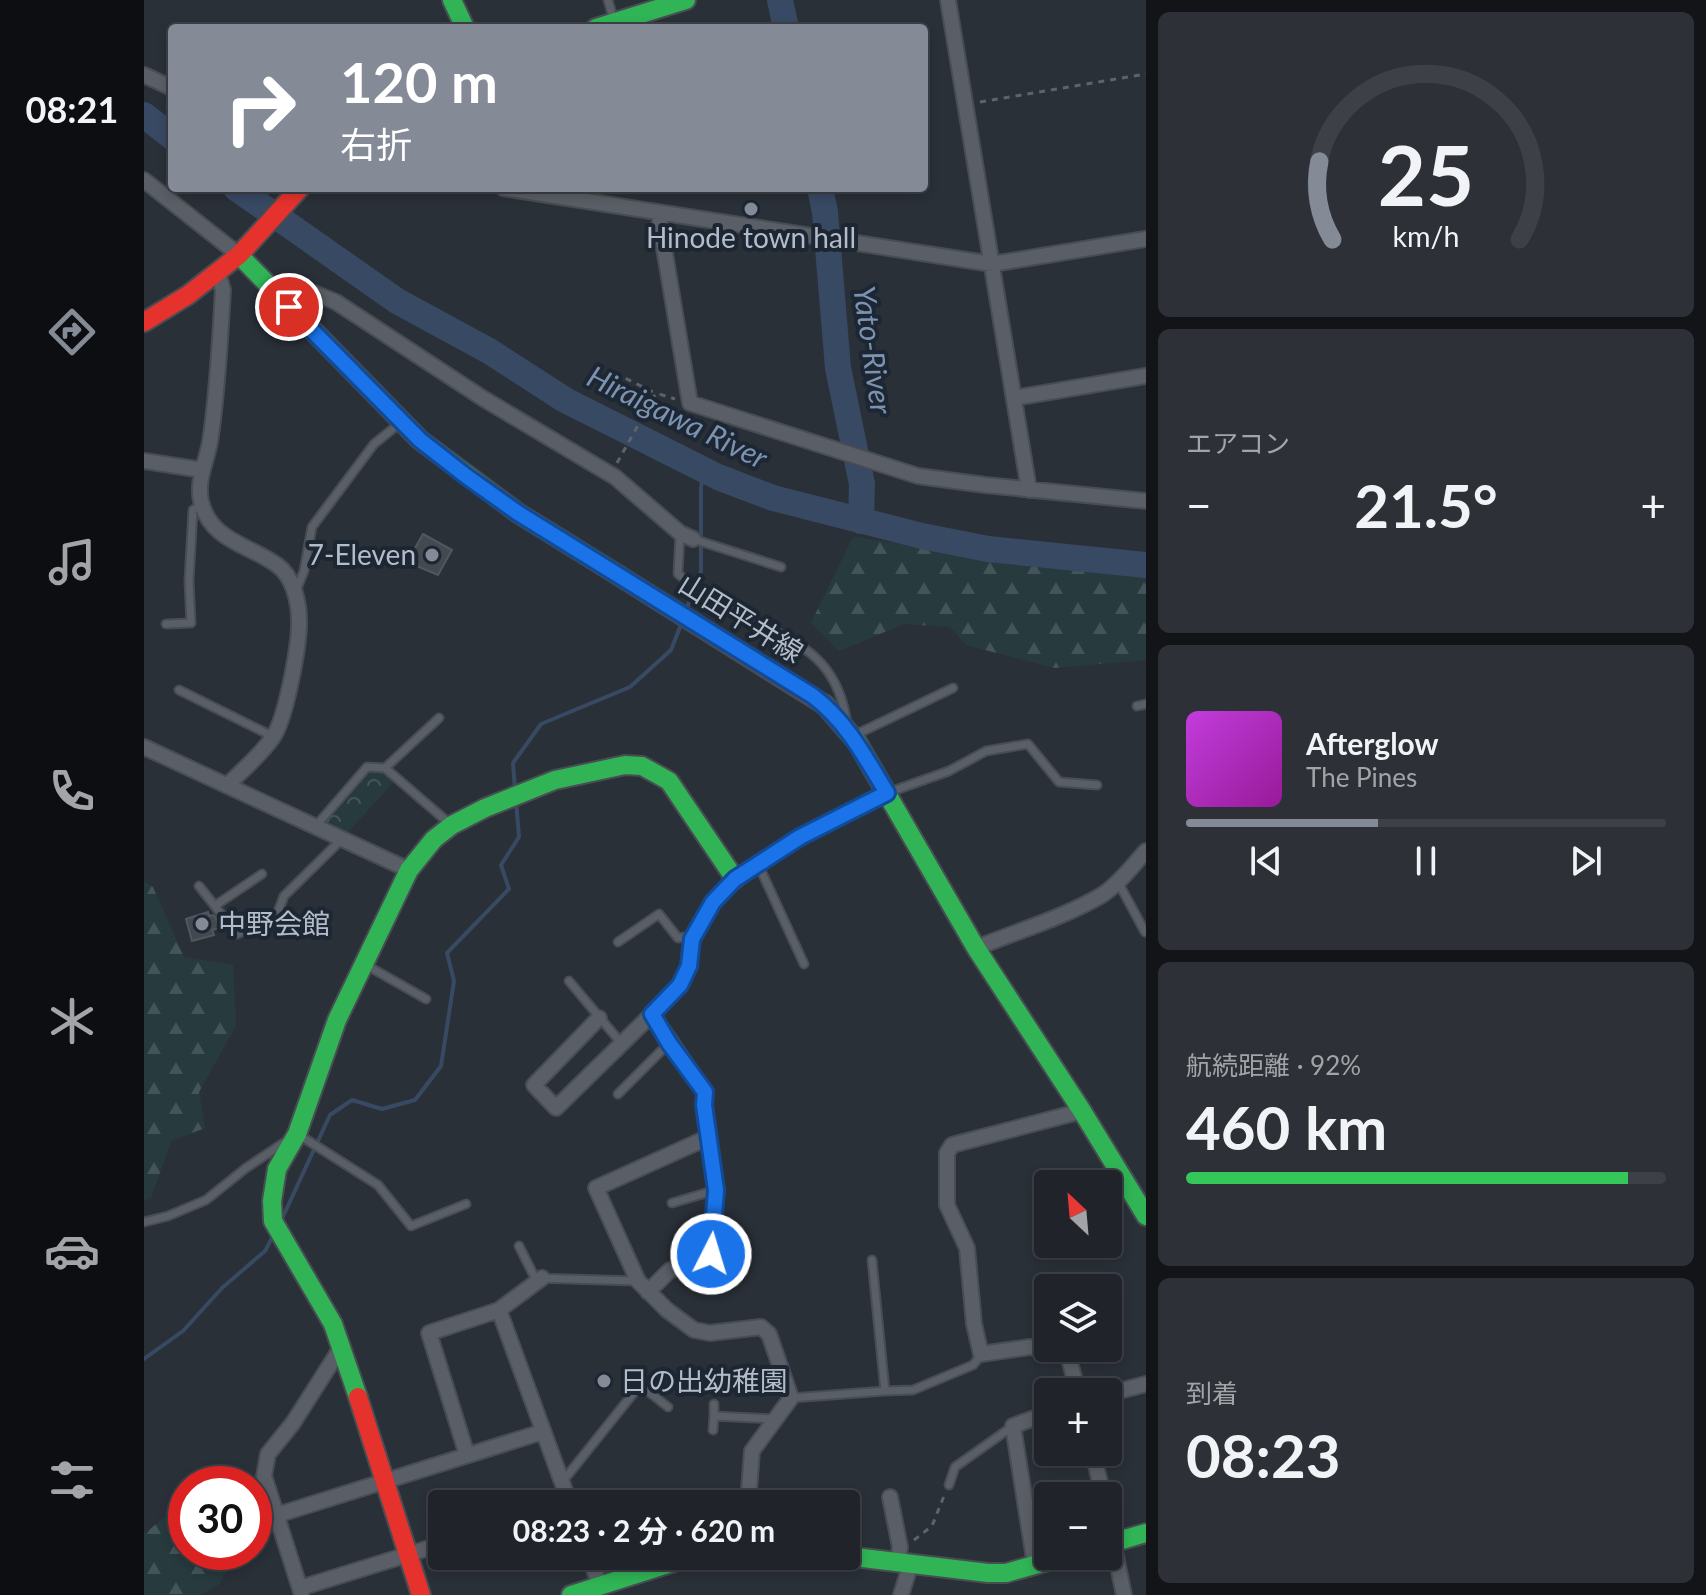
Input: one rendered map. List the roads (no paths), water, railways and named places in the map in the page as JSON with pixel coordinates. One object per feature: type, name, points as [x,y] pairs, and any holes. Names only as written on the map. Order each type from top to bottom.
[{"type":"main road","points":[[452,0],[463,24]]},
{"type":"main road","points":[[609,24],[686,0]]},
{"type":"main road","points":[[144,322],[218,273],[244,250],[296,192]]},
{"type":"main road","name":"山田平井線","points":[[244,250],[268,285],[420,440],[518,513],[830,708],[850,732],[976,948],[1146,1216]]},
{"type":"main road","points":[[421,1595],[342,1346],[333,1324],[273,1221],[272,1201],[277,1169],[297,1134],[337,1020],[409,870],[434,839],[452,825],[555,780],[625,765],[642,766],[669,781],[735,879]]},
{"type":"main road","points":[[1122,1540],[1146,1533]]},
{"type":"main road","points":[[860,1558],[988,1573],[1006,1573],[1034,1565]]},
{"type":"main road","points":[[587,1591],[651,1570]]},
{"type":"street","points":[[948,0],[1029,490]]},
{"type":"street","points":[[144,75],[168,86]]},
{"type":"street","points":[[144,180],[244,250]]},
{"type":"street","points":[[529,192],[992,264],[1146,239]]},
{"type":"street","points":[[658,212],[690,403],[918,476],[1146,501]]},
{"type":"street","points":[[218,273],[223,290],[211,438],[202,470],[203,504],[213,525],[231,541],[278,565],[285,572],[295,594],[300,621],[287,703],[274,737],[227,786]]},
{"type":"street","points":[[268,285],[314,293],[336,302],[484,399],[615,477],[686,536]]},
{"type":"street","points":[[1014,398],[1146,376]]},
{"type":"street","points":[[144,461],[202,470]]},
{"type":"street","points":[[145,749],[409,870]]},
{"type":"street","points":[[599,1018],[534,1085],[556,1108],[680,985],[689,966],[694,935],[713,902],[735,879],[800,837],[887,793]]},
{"type":"street","points":[[976,948],[1074,909],[1103,894],[1146,851]]},
{"type":"street","points":[[643,1287],[670,1270],[705,1261],[711,1254],[716,1190],[705,1092],[652,1014]]},
{"type":"street","points":[[1034,1348],[981,1354],[974,1324],[967,1248],[947,1205],[947,1153],[952,1145],[1082,1111]]},
{"type":"street","points":[[709,1137],[596,1188],[643,1287],[694,1330],[710,1333],[761,1327],[769,1334],[791,1398],[752,1451],[749,1490]]},
{"type":"street","points":[[467,1455],[429,1333],[499,1310],[542,1278]]},
{"type":"street","points":[[499,1310],[565,1490]]},
{"type":"street","points":[[342,1346],[293,1423],[268,1454],[264,1476],[301,1592],[428,1549]]},
{"type":"street","points":[[1122,1390],[1146,1384]]},
{"type":"street","points":[[1034,1418],[1013,1426],[1034,1559]]},
{"type":"street","points":[[277,1515],[542,1432]]},
{"type":"street","points":[[890,1497],[904,1563],[901,1595]]},
{"type":"street","points":[[587,1591],[588,1570]]},
{"type":"street","points":[[1117,1570],[1124,1595]]},
{"type":"lane","points":[[608,0],[615,22]]},
{"type":"lane","points":[[295,594],[304,571],[312,527],[374,444],[402,422]]},
{"type":"lane","points":[[166,624],[191,623],[189,581],[193,510],[203,504]]},
{"type":"lane","points":[[781,567],[686,536],[678,574],[730,610],[783,634],[815,656],[832,677],[850,732],[953,688]]},
{"type":"lane","points":[[179,690],[274,737]]},
{"type":"lane","points":[[385,768],[439,718]]},
{"type":"lane","points":[[887,793],[949,771],[986,751],[1028,744],[1059,782],[1097,785]]},
{"type":"lane","points":[[315,827],[367,767],[385,768],[452,825]]},
{"type":"lane","points":[[199,886],[237,934],[276,917],[284,896],[342,839]]},
{"type":"lane","points":[[758,864],[804,964]]},
{"type":"lane","points":[[216,905],[262,874]]},
{"type":"lane","points":[[1118,882],[1145,932]]},
{"type":"lane","points":[[618,942],[659,914],[678,938],[694,935]]},
{"type":"lane","points":[[364,964],[426,999]]},
{"type":"lane","points":[[569,981],[623,1044]]},
{"type":"lane","points":[[618,1094],[669,1043]]},
{"type":"lane","points":[[144,1222],[206,1200],[246,1168],[297,1134],[378,1185],[411,1226],[466,1204]]},
{"type":"lane","points":[[672,1203],[716,1190]]},
{"type":"lane","points":[[519,1246],[535,1278],[643,1287]]},
{"type":"lane","points":[[872,1260],[885,1391]]},
{"type":"lane","points":[[791,1398],[913,1390],[973,1365],[981,1354]]},
{"type":"lane","points":[[562,1483],[640,1385],[668,1407]]},
{"type":"lane","points":[[713,1430],[714,1404]]},
{"type":"lane","points":[[714,1416],[776,1419]]},
{"type":"lane","points":[[949,1485],[955,1467],[1013,1426]]},
{"type":"waterway","name":"Yato-River","points":[[780,0],[785,24]]},
{"type":"waterway","name":"Hiraigawa River","points":[[144,115],[168,134]]},
{"type":"waterway","name":"Hiraigawa River","points":[[242,192],[397,301],[489,351],[565,400],[718,477],[773,498],[922,536],[988,549],[1146,565]]},
{"type":"waterway","name":"Yato-River","points":[[821,192],[838,368],[862,484],[861,521]]},
{"type":"waterway","points":[[686,610],[701,571],[701,487],[704,470]]},
{"type":"waterway","points":[[515,789],[513,763],[541,724],[630,687],[671,650],[682,622]]},
{"type":"waterway","points":[[280,1223],[330,1115],[352,1100],[382,1109],[415,1100],[441,1066],[454,981],[447,953],[509,889],[501,865],[519,837],[516,801]]},
{"type":"waterway","points":[[144,1359],[183,1331],[222,1288],[265,1251],[274,1234]]},
{"type":"place","name":"Hinode town hall","points":[[751,209]]},
{"type":"place","name":"7-Eleven","points":[[432,555]]},
{"type":"place","name":"中野会館","points":[[202,924]]},
{"type":"place","name":"日の出幼稚園","points":[[604,1381]]}]
